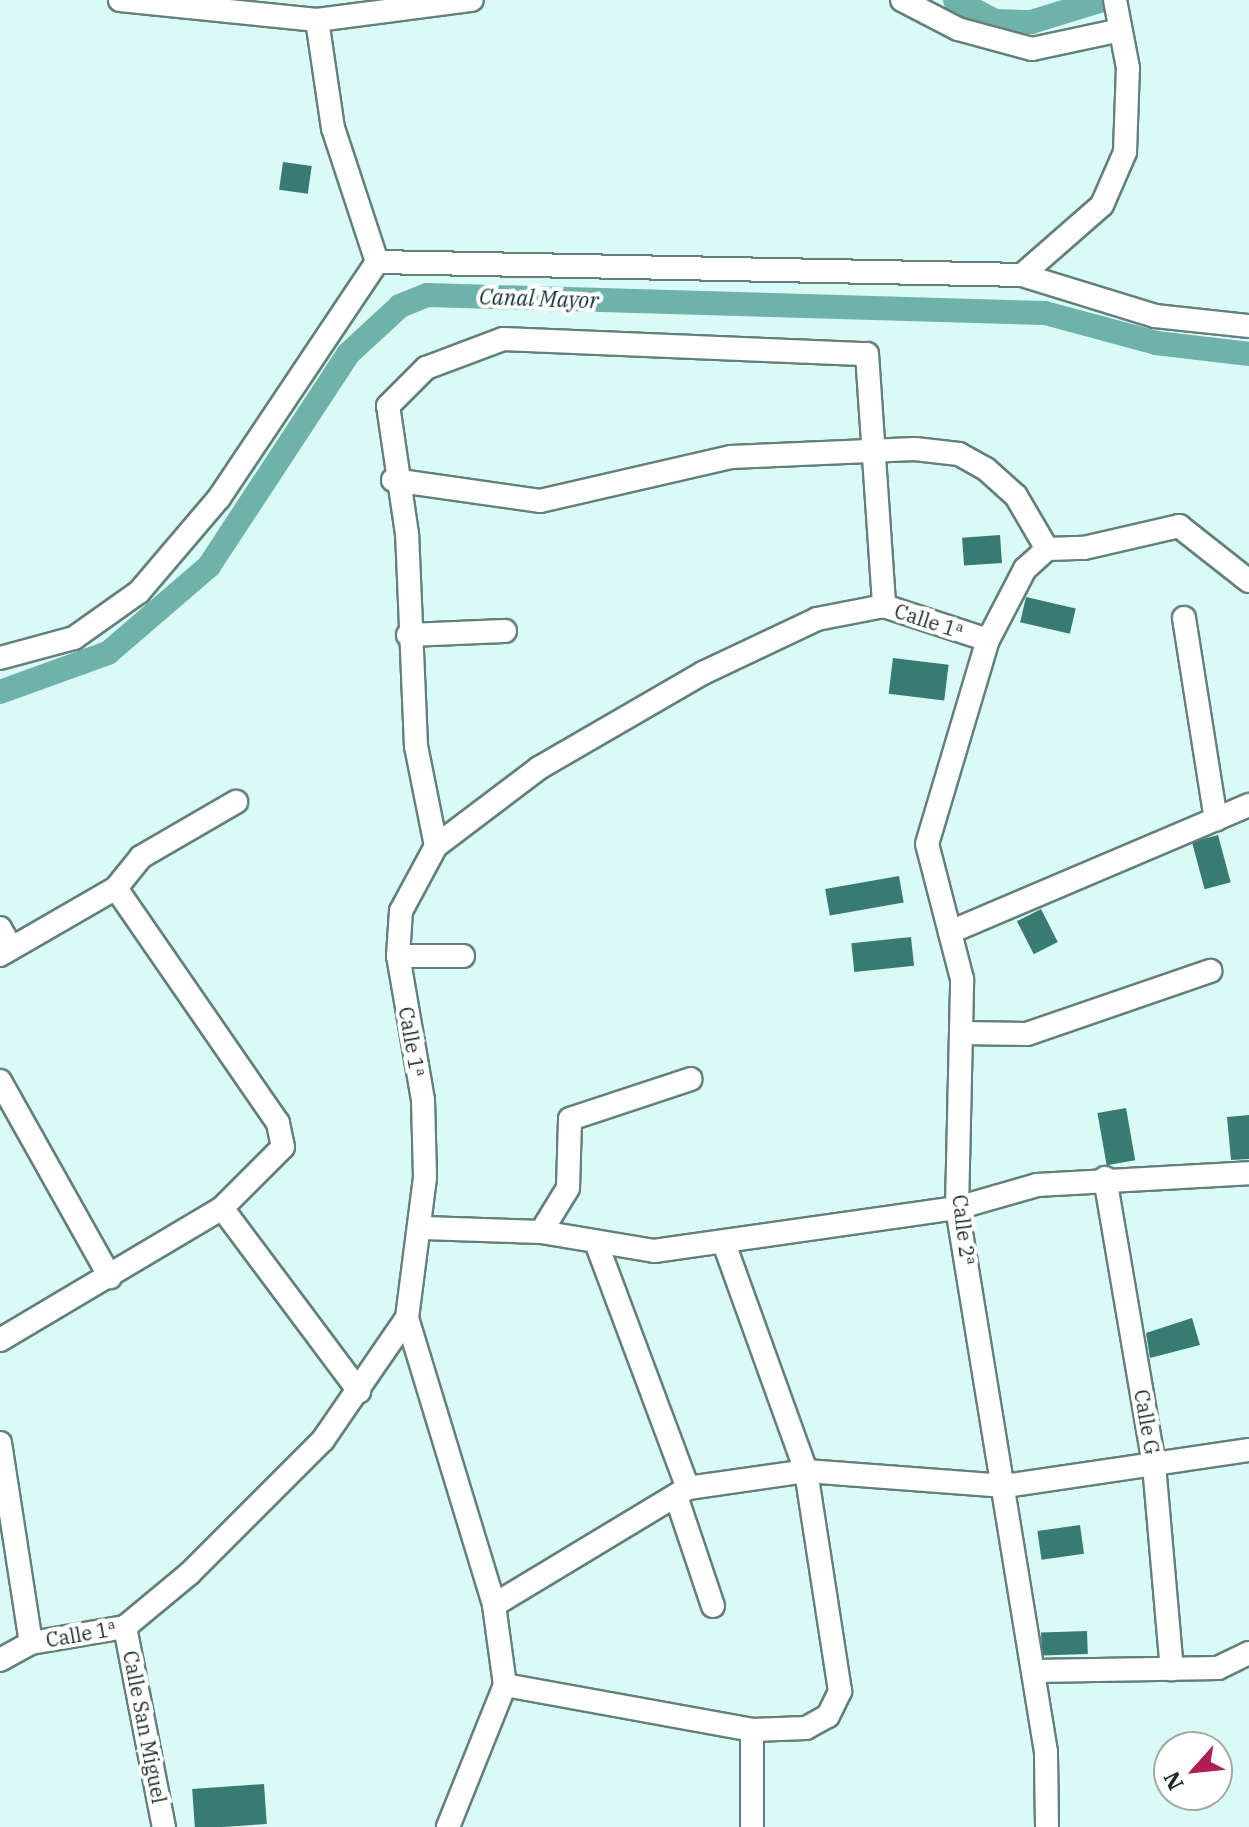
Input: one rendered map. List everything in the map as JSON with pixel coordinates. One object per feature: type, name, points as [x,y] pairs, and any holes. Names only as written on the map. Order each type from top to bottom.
[{"type":"street","points":[[120,0],[317,20],[472,0]]},
{"type":"street","points":[[902,0],[958,29],[1032,49],[1116,31]]},
{"type":"street","points":[[1022,275],[1102,205],[1125,152],[1128,68],[1116,31],[1115,0]]},
{"type":"street","points":[[317,20],[333,128],[377,262]]},
{"type":"street","points":[[377,262],[1022,275],[1155,316],[1249,326]]},
{"type":"street","points":[[0,658],[74,638],[139,592],[219,498],[377,262]]},
{"type":"street","points":[[436,846],[422,796],[408,635],[407,534],[393,480],[388,406],[426,368],[503,339],[856,348],[867,354],[884,606]]},
{"type":"street","points":[[393,480],[540,501],[731,457],[873,446],[959,454],[986,469],[1016,496],[1047,549],[1084,548],[1179,526],[1249,581]]},
{"type":"street","name":"Calle 2ª","points":[[1047,549],[1025,569],[988,640],[927,844],[962,979],[957,1208],[1005,1486],[1046,1752],[1047,1827]]},
{"type":"street","name":"Calle 1ª","points":[[0,1660],[31,1643],[125,1627],[312,1451],[359,1391],[407,1318],[424,1228],[423,1100],[398,956],[401,911],[436,846],[539,768],[703,673],[817,619],[884,606],[988,640]]},
{"type":"street","points":[[1184,618],[1216,819]]},
{"type":"street","points":[[408,635],[505,631]]},
{"type":"street","points":[[0,928],[6,951],[116,888],[141,857],[236,802]]},
{"type":"street","points":[[950,932],[1249,805]]},
{"type":"street","points":[[0,1340],[222,1208],[273,1165],[283,1147],[278,1123],[116,888]]},
{"type":"street","points":[[398,956],[463,956]]},
{"type":"street","points":[[961,1033],[1027,1034],[1210,971]]},
{"type":"street","points":[[541,1232],[568,1188],[570,1119],[691,1079]]},
{"type":"street","points":[[0,1081],[110,1277]]},
{"type":"street","points":[[424,1228],[541,1232],[597,1245],[654,1251],[957,1208],[1037,1185],[1105,1178],[1249,1173]]},
{"type":"street","name":"Calle G","points":[[1105,1178],[1154,1465],[1172,1669]]},
{"type":"street","points":[[222,1208],[359,1391]]},
{"type":"street","points":[[505,1685],[752,1730],[806,1728],[828,1716],[840,1691],[806,1471],[724,1243]]},
{"type":"street","points":[[597,1245],[682,1492],[713,1606]]},
{"type":"street","points":[[407,1318],[494,1605],[505,1685],[448,1827]]},
{"type":"street","points":[[0,1443],[31,1643]]},
{"type":"street","points":[[494,1605],[682,1492],[806,1471],[1005,1486],[1249,1450]]},
{"type":"street","name":"Calle San Miguel","points":[[125,1627],[164,1827]]},
{"type":"street","points":[[1034,1671],[1218,1668],[1249,1653]]},
{"type":"street","points":[[752,1730],[752,1827]]},
{"type":"building","points":[[283,162],[312,166],[308,194],[279,190]]},
{"type":"building","points":[[1000,535],[1002,563],[964,566],[962,538]]},
{"type":"building","points":[[1026,597],[1076,608],[1070,634],[1020,622]]},
{"type":"building","points":[[893,658],[949,665],[944,701],[889,694]]},
{"type":"building","points":[[1218,835],[1231,882],[1205,889],[1192,842]]},
{"type":"building","points":[[899,876],[904,903],[830,916],[825,889]]},
{"type":"building","points":[[1041,909],[1058,942],[1034,954],[1017,921]]},
{"type":"building","points":[[911,937],[914,966],[854,972],[851,943]]},
{"type":"building","points":[[1126,1108],[1135,1160],[1107,1165],[1097,1113]]},
{"type":"building","points":[[1249,1115],[1249,1159],[1231,1160],[1227,1117]]},
{"type":"building","points":[[1192,1318],[1200,1345],[1150,1358],[1146,1333]]},
{"type":"building","points":[[1080,1525],[1084,1554],[1041,1560],[1037,1531]]},
{"type":"building","points":[[1087,1631],[1088,1654],[1042,1656],[1041,1633]]},
{"type":"building","points":[[264,1784],[267,1824],[195,1827],[192,1789]]},
{"type":"waterway","points":[[955,0],[995,21],[1031,22],[1103,0]]},
{"type":"waterway","name":"Canal Mayor","points":[[0,692],[108,653],[209,566],[348,354],[400,306],[427,295],[1045,313],[1156,343],[1249,354]]}]
